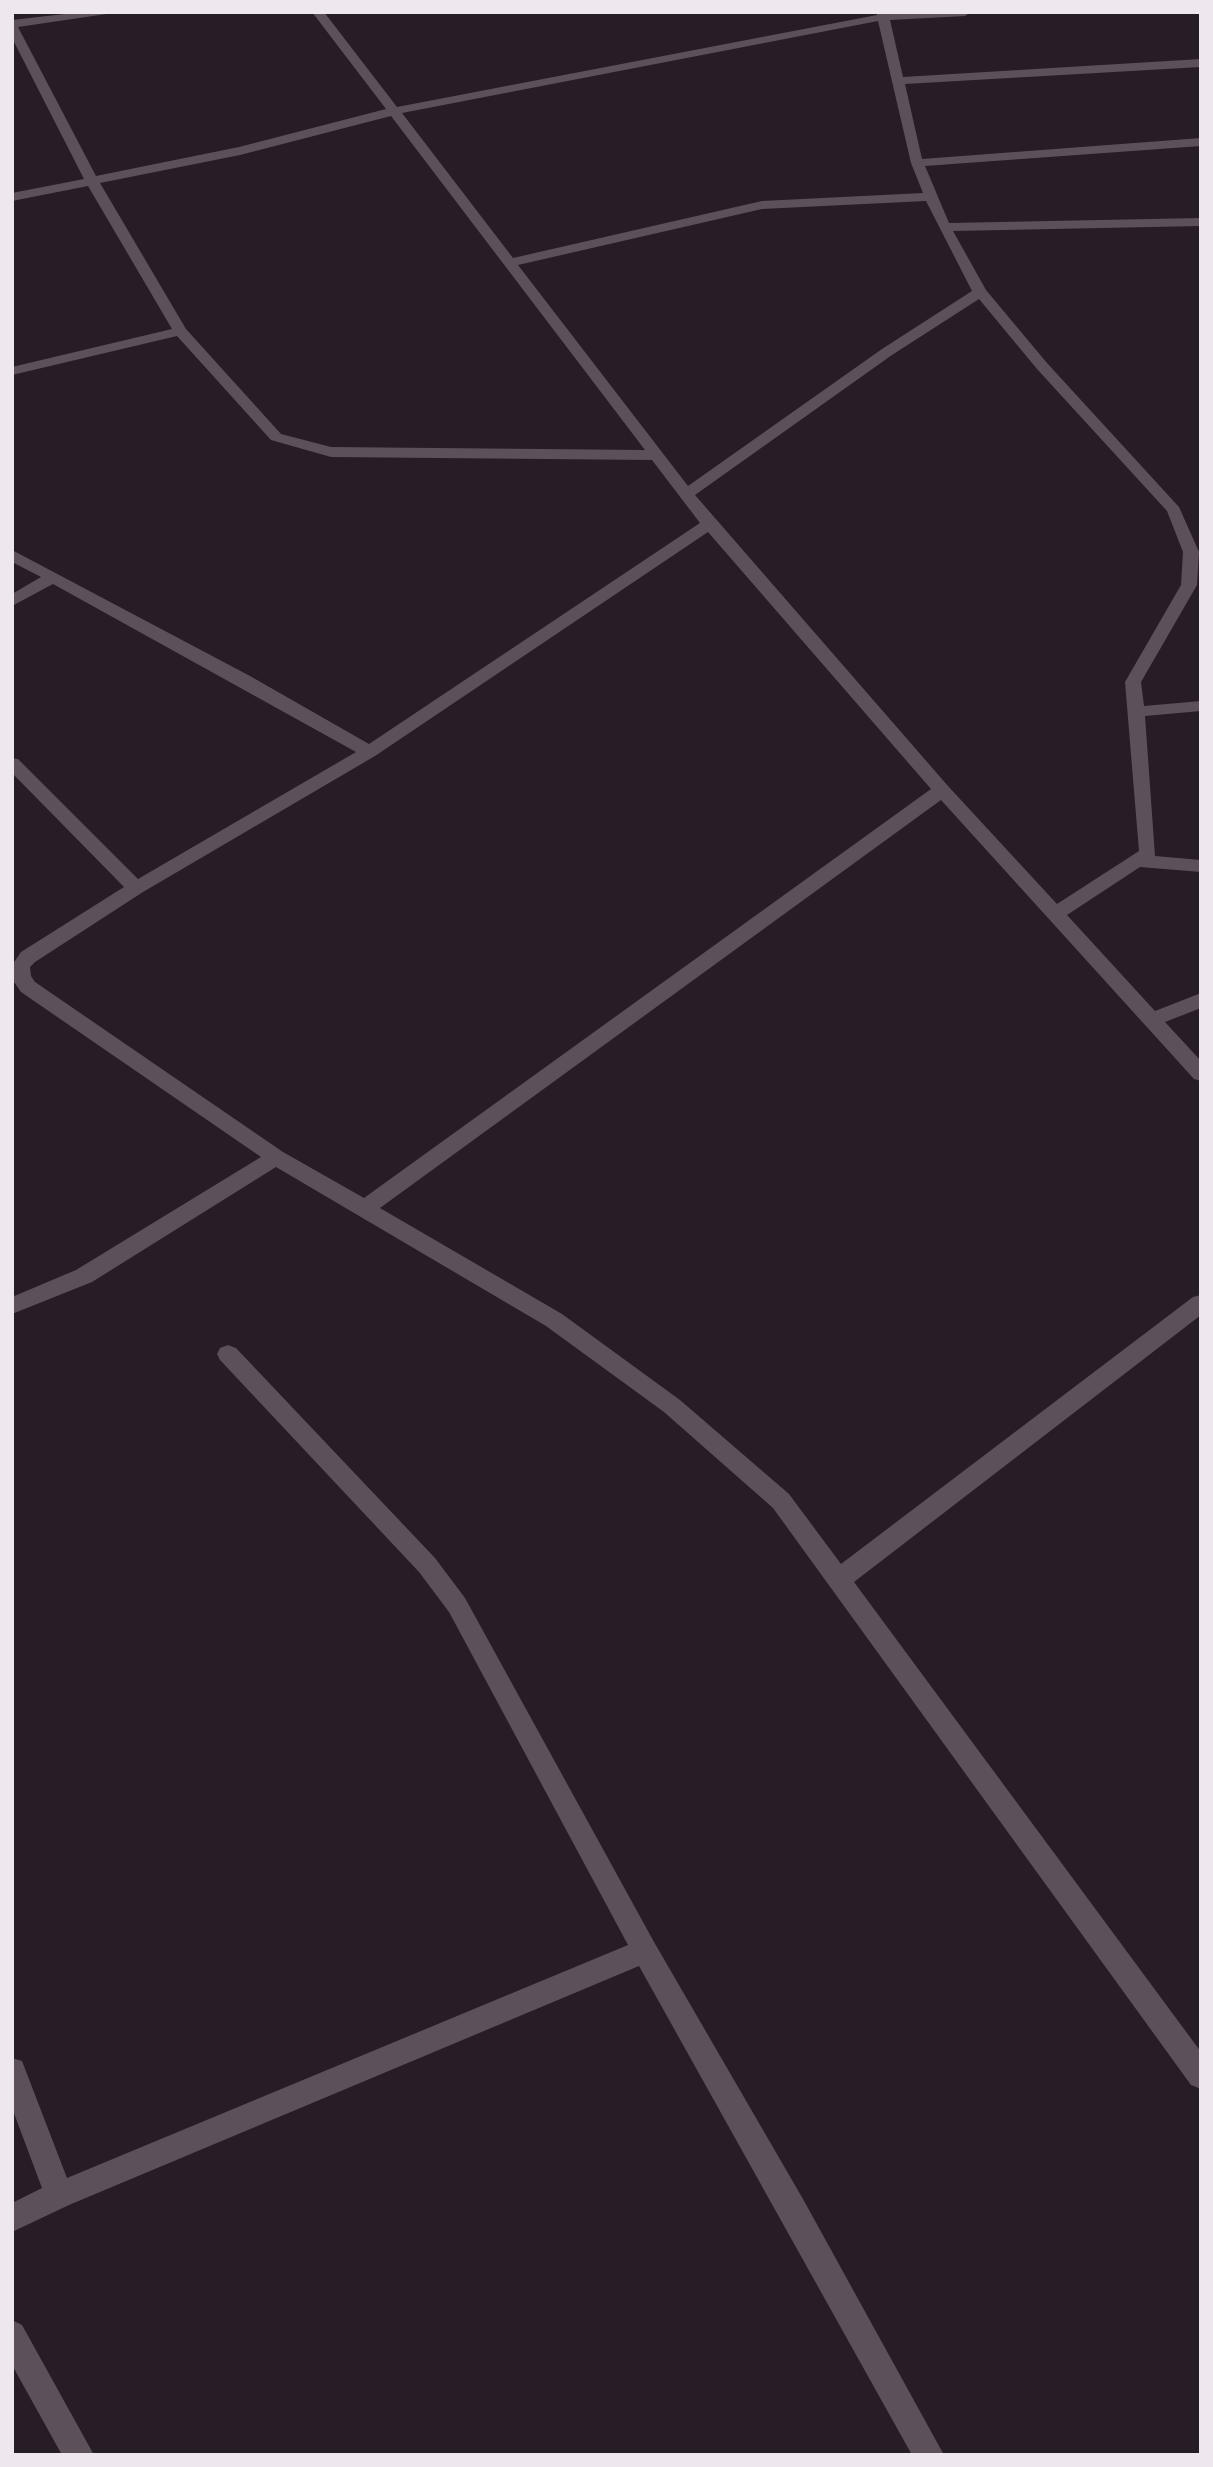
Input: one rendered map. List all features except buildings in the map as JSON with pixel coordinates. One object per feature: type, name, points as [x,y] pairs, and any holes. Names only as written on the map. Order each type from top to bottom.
[{"type":"street","points":[[114,12],[12,25],[20,60],[180,331],[276,437],[301,446],[331,452],[656,455]]},
{"type":"street","points":[[318,12],[709,524],[942,790],[1201,1074]]},
{"type":"street","points":[[12,197],[240,151],[394,111],[883,15],[965,12]]},
{"type":"street","points":[[883,15],[917,163],[944,228],[980,292],[1042,366],[1174,510],[1191,552],[1195,570],[1133,682],[1133,712],[1148,849],[1140,861],[1054,915]]},
{"type":"street","points":[[897,81],[1201,63]]},
{"type":"street","points":[[917,163],[1201,142]]},
{"type":"street","points":[[510,263],[762,205],[931,197]]},
{"type":"street","points":[[944,228],[1201,222]]},
{"type":"street","points":[[687,493],[887,352],[980,292]]},
{"type":"street","points":[[12,372],[180,331]]},
{"type":"street","points":[[709,524],[369,752],[136,888],[28,957],[21,966],[21,978],[28,988],[276,1157],[554,1320],[672,1406],[781,1501],[1201,2075]]},
{"type":"street","points":[[12,555],[244,680],[369,752]]},
{"type":"street","points":[[12,601],[52,578]]},
{"type":"street","points":[[1133,712],[1201,706]]},
{"type":"street","points":[[12,763],[136,888]]},
{"type":"street","points":[[364,1209],[942,790]]},
{"type":"street","points":[[1140,861],[1201,866]]},
{"type":"street","points":[[1152,1020],[1201,1000]]},
{"type":"street","points":[[12,1306],[84,1276],[276,1157]]},
{"type":"street","points":[[838,1580],[1201,1303]]},
{"type":"street","points":[[228,1354],[443,1584],[645,1951],[793,2209],[929,2455]]},
{"type":"street","points":[[12,2218],[59,2195],[645,1951]]},
{"type":"street","points":[[12,2071],[59,2195]]},
{"type":"street","points":[[12,2335],[79,2455]]}]
